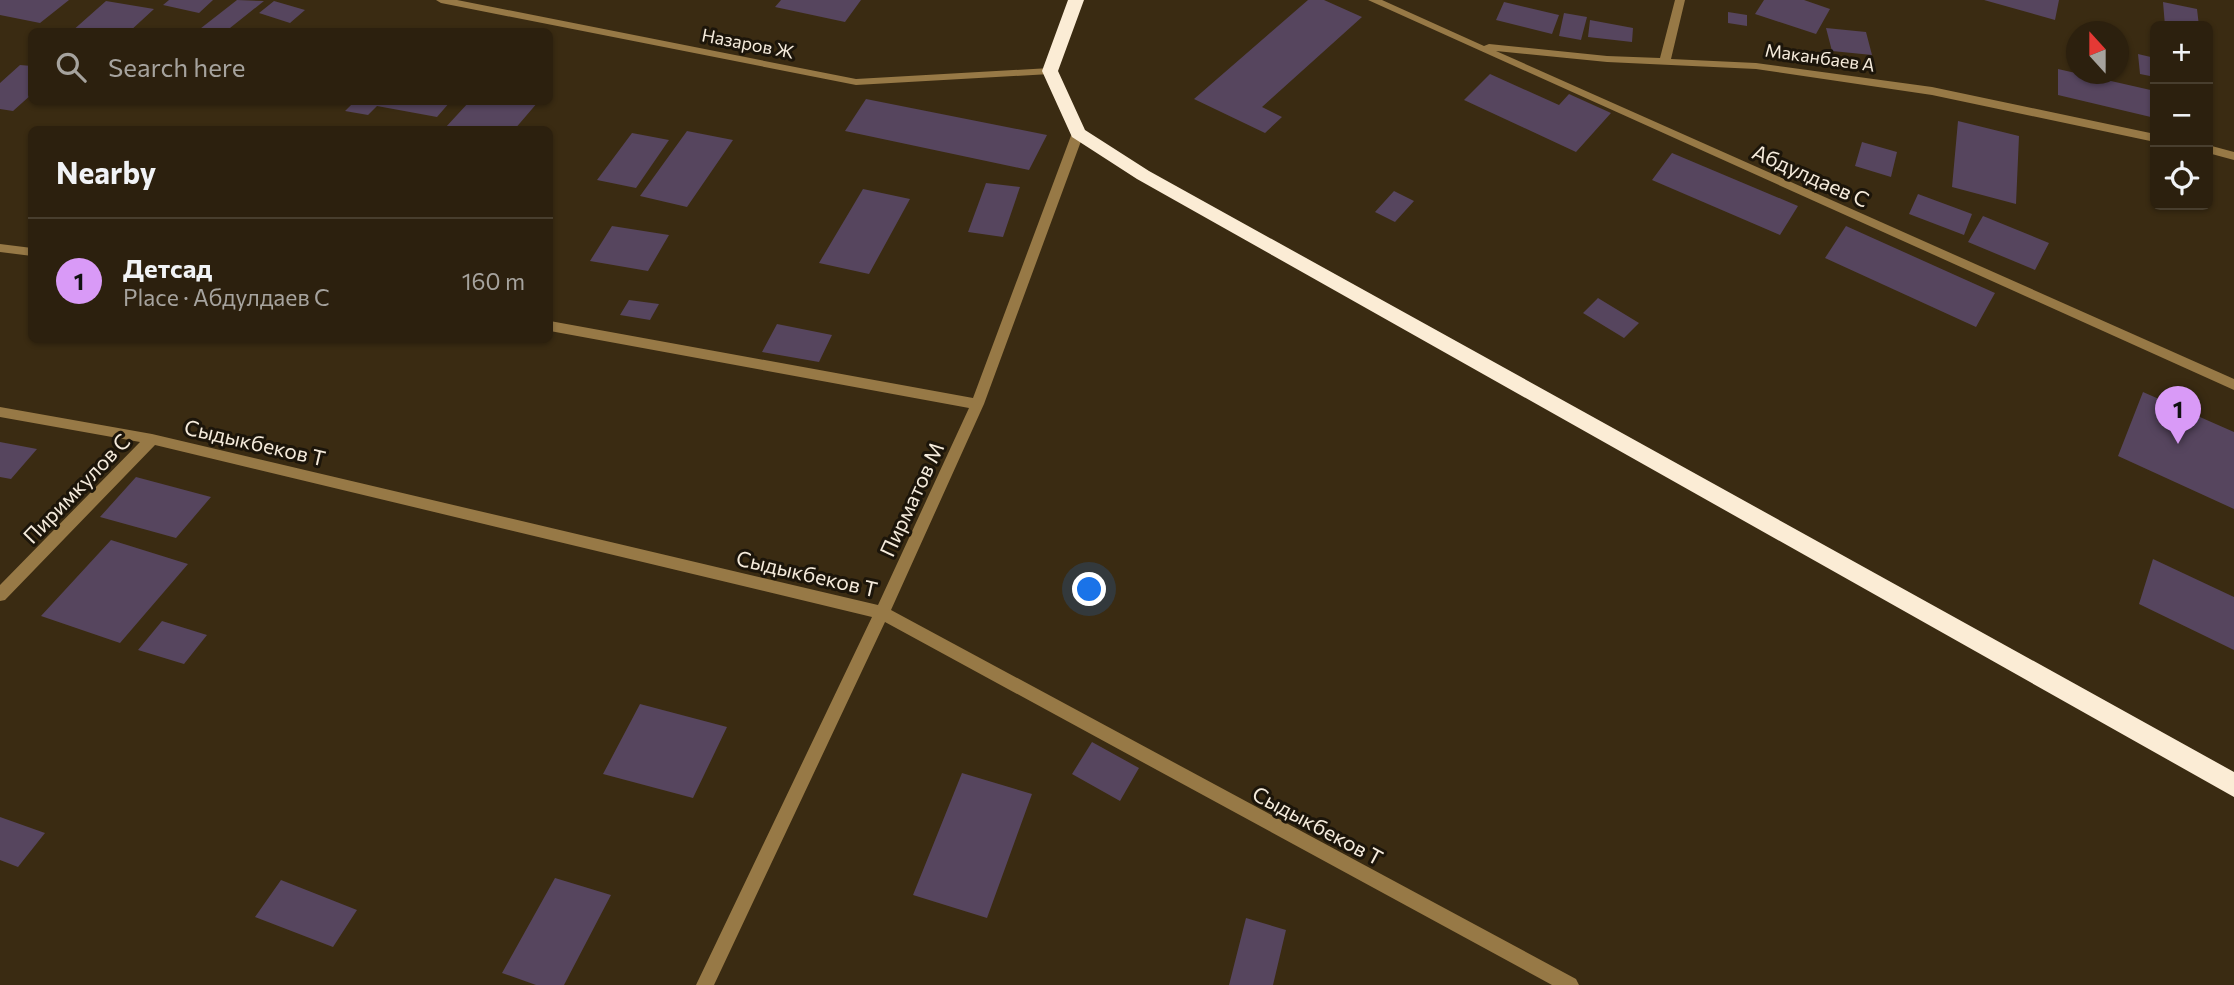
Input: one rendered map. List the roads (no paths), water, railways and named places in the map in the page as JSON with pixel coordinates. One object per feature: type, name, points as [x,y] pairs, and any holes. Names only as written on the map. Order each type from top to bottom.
[{"type":"highway","points":[[1076,0],[1050,71],[1078,133],[1155,181],[2234,785]]},
{"type":"street","name":"Назаров Ж","points":[[441,0],[856,82],[1050,71]]},
{"type":"street","name":"Абдулдаев С","points":[[1373,0],[2234,385]]},
{"type":"street","points":[[1665,61],[1680,0]]},
{"type":"street","name":"Маканбаев А","points":[[1475,46],[1606,59],[1756,66],[1932,91],[2150,137]]},
{"type":"street","name":"Пирматов М","points":[[705,985],[882,613],[977,404],[1078,133]]},
{"type":"street","points":[[2213,150],[2234,156]]},
{"type":"street","points":[[0,248],[28,252]]},
{"type":"street","points":[[553,327],[977,404]]},
{"type":"street","name":"Сыдыкбеков Т","points":[[0,412],[152,439],[882,613],[1570,985]]},
{"type":"street","name":"Пиримкулов С","points":[[0,595],[152,439]]},
{"type":"place","name":"Детсад","points":[[2178,444]]}]
